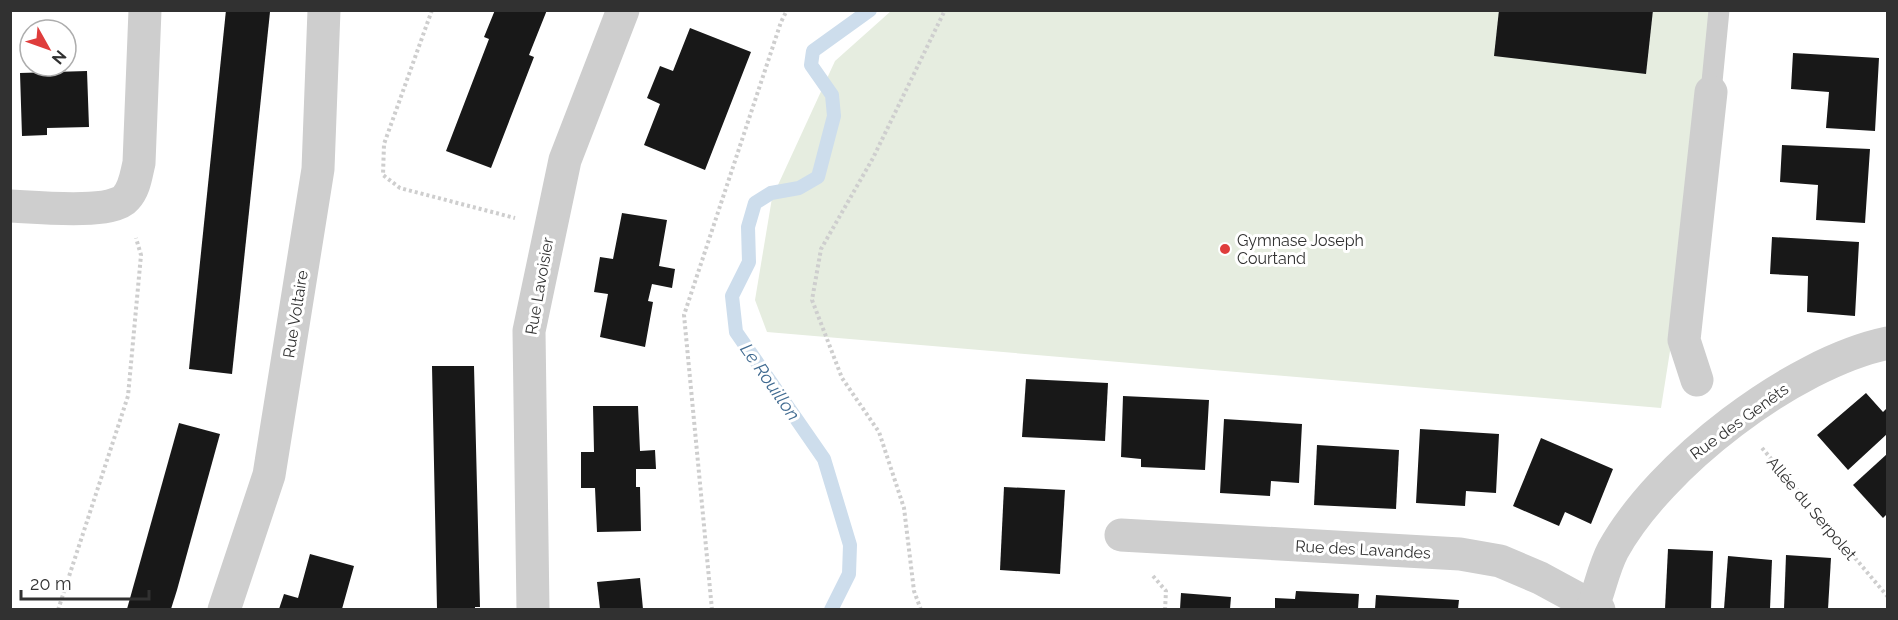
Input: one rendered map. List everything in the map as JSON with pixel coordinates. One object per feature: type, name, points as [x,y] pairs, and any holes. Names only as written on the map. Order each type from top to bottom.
[{"type":"street","points":[[10,206],[94,208],[112,207],[125,200],[134,184],[139,163],[145,10]]},
{"type":"street","name":"Rue Voltaire","points":[[224,609],[269,476],[318,169],[324,10]]},
{"type":"street","name":"Rue Lavoisier","points":[[533,609],[529,331],[565,160],[624,10]]},
{"type":"street","points":[[1698,380],[1684,340],[1711,92]]},
{"type":"street","name":"Rue des Genêts","points":[[1596,608],[1613,551],[1646,504],[1690,455],[1737,419],[1786,386],[1835,360],[1887,343]]},
{"type":"street","name":"Rue des Lavandes","points":[[1121,535],[1460,554],[1500,561],[1540,578],[1596,608]]},
{"type":"lane","points":[[1711,92],[1719,10]]},
{"type":"path","points":[[432,10],[384,144],[383,175],[400,188],[550,228]]},
{"type":"path","points":[[712,609],[684,315],[752,103],[780,22],[787,10]]},
{"type":"path","points":[[921,609],[914,591],[904,508],[879,432],[842,378],[812,300],[821,249],[873,158],[945,10]]},
{"type":"path","points":[[58,609],[128,396],[141,255],[125,200]]},
{"type":"path","name":"Allée du Serpolet","points":[[1737,419],[1887,597]]},
{"type":"shaded area","name":"Gymnase Joseph Courtand","points":[[891,11],[1719,11],[1711,92],[1661,408],[767,332],[755,300],[772,198],[835,61]]},
{"type":"building","points":[[226,10],[270,12],[232,374],[189,369]]},
{"type":"building","points":[[495,10],[547,10],[529,55],[534,57],[491,168],[446,151],[489,39],[484,37]]},
{"type":"building","points":[[1499,10],[1653,10],[1646,74],[1494,56]]},
{"type":"building","points":[[690,28],[751,52],[705,170],[644,145],[660,104],[647,98],[660,66],[673,71]]},
{"type":"building","points":[[1793,53],[1879,58],[1875,131],[1826,128],[1829,92],[1791,89]]},
{"type":"building","points":[[78,71],[87,71],[89,127],[47,128],[47,135],[22,136],[20,78],[78,78]]},
{"type":"building","points":[[1782,145],[1870,149],[1865,223],[1816,220],[1818,185],[1780,182]]},
{"type":"building","points":[[622,213],[667,220],[659,266],[675,269],[672,288],[652,284],[648,301],[653,302],[645,347],[600,337],[608,294],[594,292],[600,257],[613,259]]},
{"type":"building","points":[[1772,237],[1859,242],[1855,316],[1807,312],[1808,276],[1770,274]]},
{"type":"building","points":[[432,366],[474,366],[480,607],[475,607],[475,609],[437,609]]},
{"type":"building","points":[[1026,379],[1108,383],[1105,441],[1022,437]]},
{"type":"building","points":[[1866,393],[1883,412],[1887,408],[1887,434],[1848,470],[1817,435]]},
{"type":"building","points":[[1123,396],[1209,400],[1205,470],[1141,467],[1141,459],[1121,457]]},
{"type":"building","points":[[593,406],[638,406],[640,451],[655,450],[656,469],[636,469],[636,487],[640,487],[641,531],[597,532],[595,488],[581,488],[581,452],[594,452]]},
{"type":"building","points":[[1224,419],[1302,424],[1299,483],[1271,481],[1270,496],[1220,493]]},
{"type":"building","points":[[179,423],[220,434],[177,590],[171,609],[127,609]]},
{"type":"building","points":[[1420,429],[1499,434],[1496,493],[1466,491],[1465,506],[1416,503]]},
{"type":"building","points":[[1541,438],[1613,469],[1591,524],[1565,512],[1559,526],[1513,506]]},
{"type":"building","points":[[1317,445],[1399,450],[1396,509],[1314,505]]},
{"type":"building","points":[[1887,454],[1887,514],[1883,518],[1853,485]]},
{"type":"building","points":[[1004,487],[1065,490],[1060,574],[1000,570]]},
{"type":"building","points":[[1668,549],[1713,551],[1711,609],[1665,609]]},
{"type":"building","points":[[310,554],[354,566],[342,609],[279,609],[284,594],[298,598]]},
{"type":"building","points":[[1786,555],[1831,558],[1828,609],[1784,609]]},
{"type":"building","points":[[1728,556],[1772,560],[1770,609],[1724,609]]},
{"type":"building","points":[[640,578],[643,609],[600,609],[597,582]]},
{"type":"building","points":[[1296,591],[1359,594],[1358,609],[1275,609],[1275,598],[1295,599]]},
{"type":"building","points":[[1181,593],[1231,597],[1230,609],[1180,609]]},
{"type":"building","points":[[1376,595],[1459,600],[1458,609],[1375,609]]},
{"type":"waterway","name":"Le Rouillon","points":[[831,610],[849,574],[850,545],[824,459],[736,332],[732,296],[749,262],[748,227],[755,203],[771,193],[799,188],[818,177],[834,116],[832,95],[811,65],[813,51],[870,10]]},
{"type":"place","name":"Gymnase Joseph Courtand","points":[[1225,249]]}]
